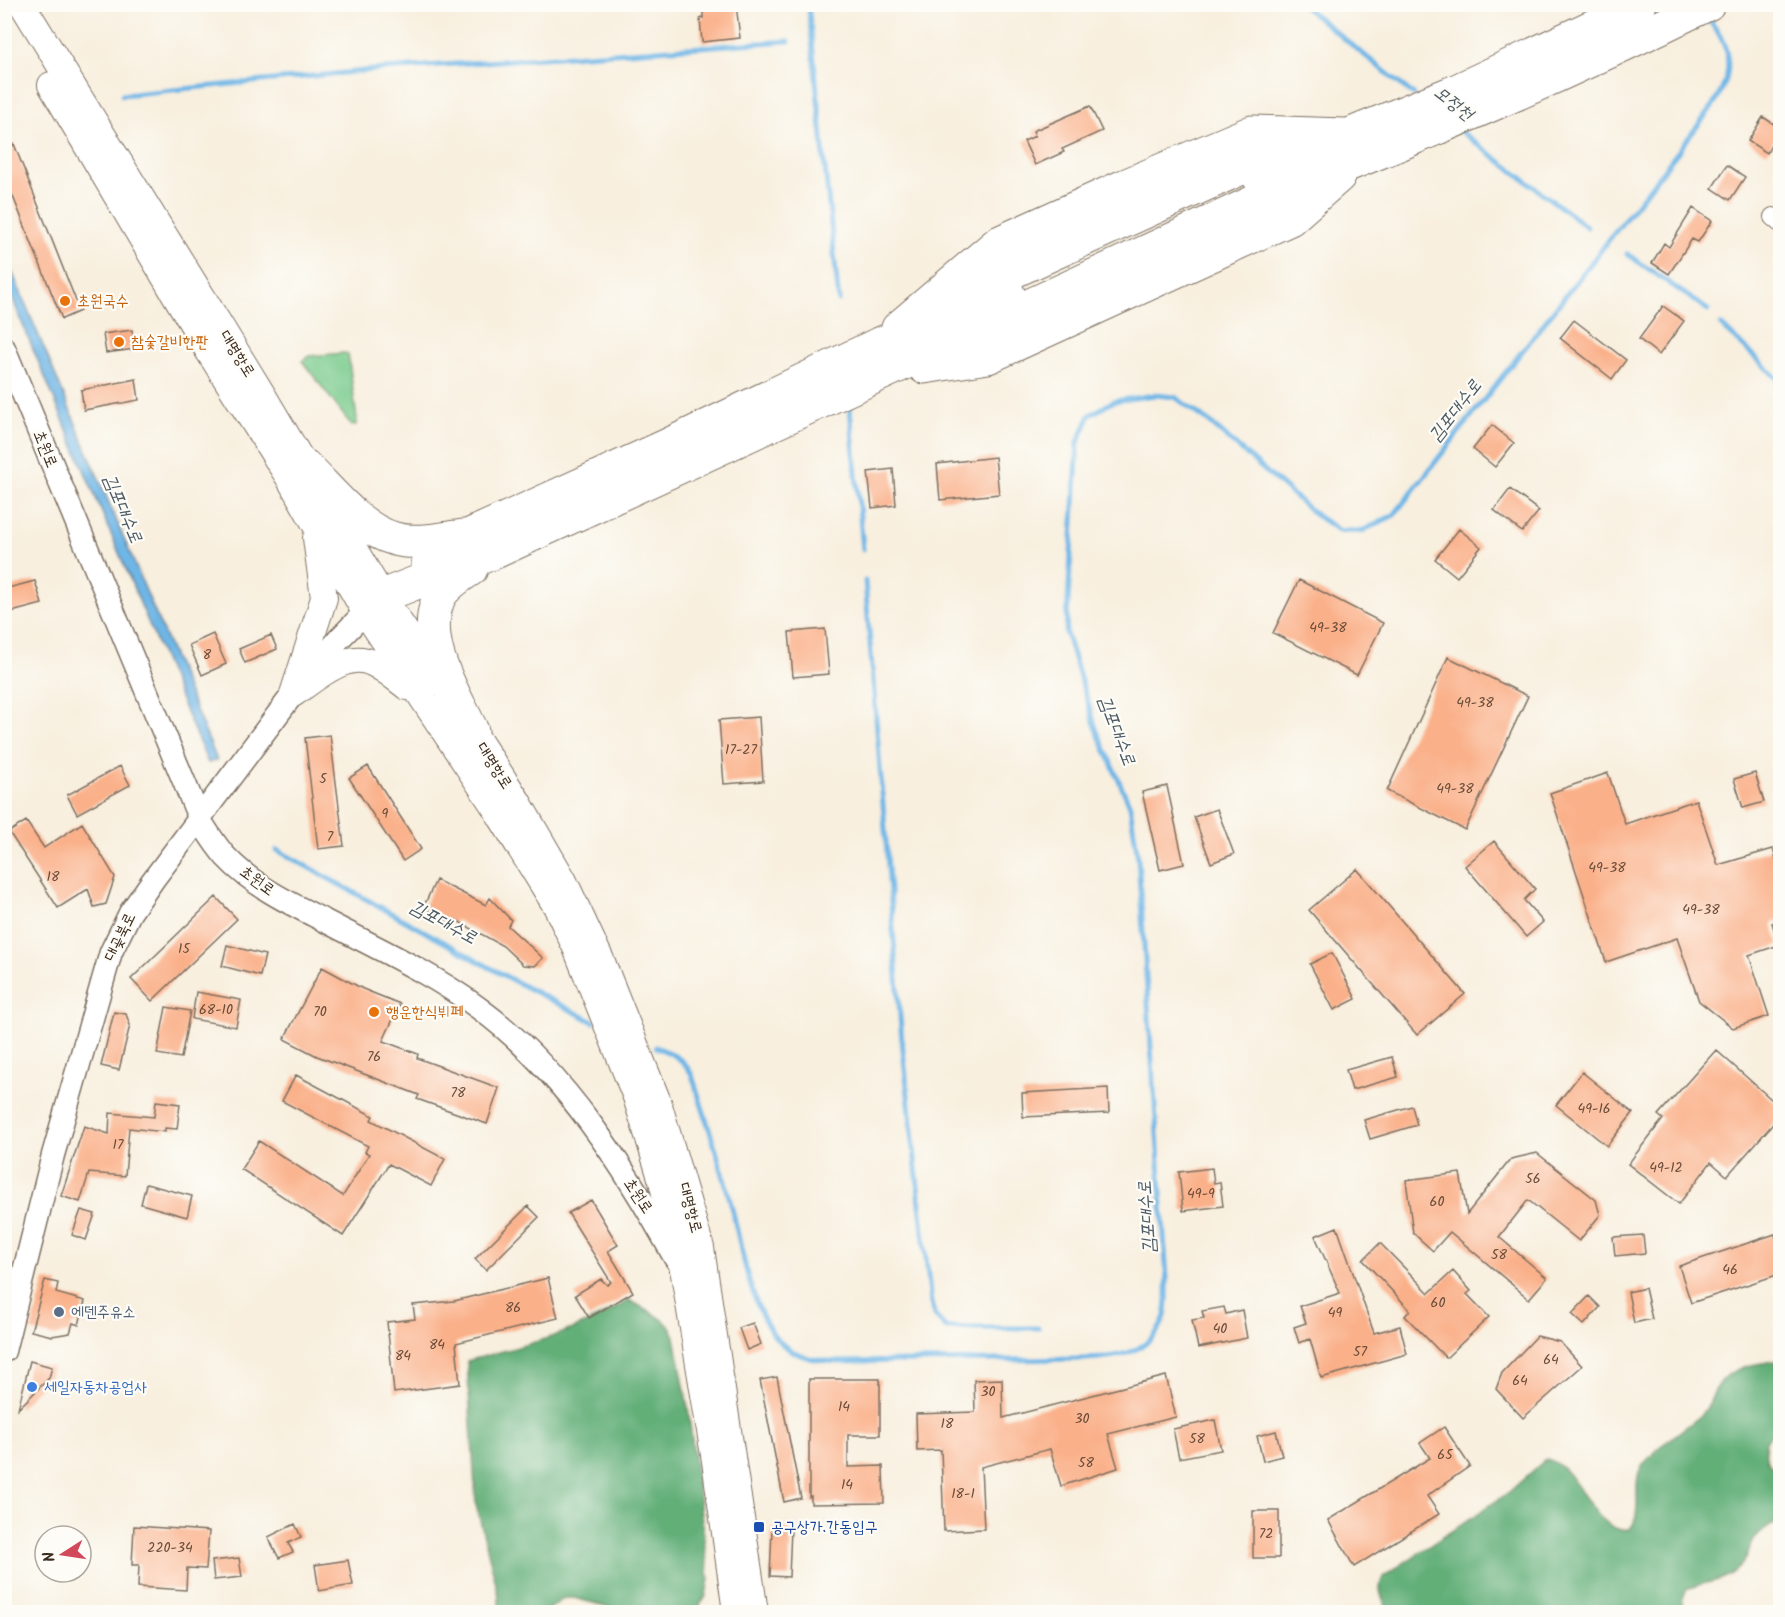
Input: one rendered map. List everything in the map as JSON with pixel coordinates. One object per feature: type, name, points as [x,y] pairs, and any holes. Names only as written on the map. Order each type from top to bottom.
[{"type":"highway","points":[[373,604],[666,446],[883,358],[1005,295],[1253,182],[1356,142],[1456,91],[1630,20],[1708,4]]},
{"type":"highway","points":[[883,358],[998,243],[1252,132],[1401,144],[1487,107],[1630,20]]},
{"type":"highway","points":[[883,358],[988,357],[1290,219],[1356,142]]},
{"type":"highway","points":[[297,472],[375,532],[397,540],[482,544]]},
{"type":"highway","points":[[472,731],[439,660],[432,630],[438,599],[457,579],[482,544]]},
{"type":"main road","name":"대명항로","points":[[22,4],[373,604],[419,695],[556,906],[576,948],[632,1087],[662,1181],[684,1274],[715,1461],[736,1612]]},
{"type":"main road","name":"대명항로","points":[[4,8],[209,352],[297,472]]},
{"type":"main road","points":[[293,694],[324,598],[316,538],[297,472]]},
{"type":"main road","name":"대명항로","points":[[373,604],[472,731],[517,800],[564,881],[602,962],[658,1102],[701,1248],[755,1612]]},
{"type":"main road","points":[[293,694],[337,665],[352,661],[371,662],[419,695]]},
{"type":"street","name":"초원로","points":[[4,348],[200,820],[227,858],[271,893],[441,984],[481,1009],[550,1073],[570,1096],[651,1214],[684,1274]]},
{"type":"street","name":"대곶북로","points":[[4,1351],[53,1155],[111,952],[130,913],[293,694],[373,604]]},
{"type":"street","points":[[630,1184],[650,1189],[662,1181]]},
{"type":"green space","points":[[348,354],[357,419],[356,425],[352,426],[302,361],[310,356]]},
{"type":"green space","points":[[629,1300],[662,1320],[672,1330],[675,1337],[688,1407],[709,1579],[706,1595],[696,1612],[628,1612],[574,1598],[564,1598],[546,1612],[499,1612],[499,1596],[476,1504],[467,1361],[571,1330]]},
{"type":"green space","points":[[1780,1360],[1780,1423],[1766,1441],[1765,1451],[1767,1461],[1780,1475],[1780,1522],[1760,1532],[1742,1564],[1730,1575],[1687,1589],[1683,1598],[1682,1612],[1389,1612],[1380,1591],[1383,1577],[1508,1493],[1546,1459],[1558,1464],[1568,1473],[1605,1522],[1616,1529],[1629,1530],[1636,1517],[1637,1479],[1649,1457],[1704,1412],[1718,1385],[1728,1375],[1746,1366]]},
{"type":"water","points":[[5,255],[217,760],[208,763],[20,318],[5,279]]},
{"type":"building","points":[[703,4],[736,4],[740,38],[702,42],[700,19],[703,18]]},
{"type":"building","points":[[1090,106],[1102,131],[1062,149],[1064,152],[1035,165],[1024,141],[1035,136],[1033,131]]},
{"type":"building","points":[[1763,117],[1780,128],[1767,153],[1748,141]]},
{"type":"building","points":[[14,144],[80,311],[62,319],[4,174],[4,148]]},
{"type":"building","points":[[1727,165],[1745,177],[1730,200],[1712,188]]},
{"type":"building","points":[[1693,208],[1712,221],[1698,242],[1692,239],[1669,274],[1652,263],[1664,243],[1669,247]]},
{"type":"building","points":[[1663,306],[1684,321],[1659,355],[1639,339]]},
{"type":"building","points":[[1574,320],[1626,360],[1612,379],[1560,338]]},
{"type":"building","name":"참숯갈비한판","points":[[132,330],[135,349],[106,353],[103,334]]},
{"type":"building","points":[[136,379],[139,400],[84,410],[81,390]]},
{"type":"building","points":[[1492,425],[1514,443],[1495,467],[1473,449]]},
{"type":"building","points":[[995,457],[999,494],[940,500],[937,464]]},
{"type":"building","points":[[893,469],[896,505],[872,508],[868,472]]},
{"type":"building","points":[[1510,489],[1539,511],[1522,532],[1494,510]]},
{"type":"building","points":[[1459,529],[1481,547],[1457,577],[1435,559]]},
{"type":"building","points":[[1299,580],[1383,623],[1357,675],[1273,633]]},
{"type":"building","points":[[35,581],[42,604],[4,614],[4,589]]},
{"type":"building","points":[[825,629],[829,674],[793,677],[789,632]]},
{"type":"building","points":[[213,634],[226,664],[202,675],[189,645]]},
{"type":"building","points":[[271,635],[277,649],[245,663],[239,649]]},
{"type":"building","points":[[1448,657],[1528,696],[1465,830],[1387,791]]},
{"type":"building","points":[[759,717],[763,781],[724,784],[719,720]]},
{"type":"building","points":[[330,735],[344,846],[318,849],[305,738]]},
{"type":"building","points":[[120,766],[130,785],[77,814],[67,795]]},
{"type":"building","points":[[368,766],[421,849],[403,861],[349,778]]},
{"type":"building","points":[[1608,773],[1625,824],[1696,800],[1718,865],[1773,849],[1780,873],[1780,920],[1772,923],[1779,945],[1749,955],[1769,1016],[1733,1028],[1699,1001],[1677,938],[1606,962],[1550,793]]},
{"type":"building","points":[[1755,773],[1764,802],[1743,808],[1734,779]]},
{"type":"building","points":[[1167,786],[1184,864],[1160,870],[1142,792]]},
{"type":"building","points":[[1217,809],[1234,854],[1211,863],[1194,817]]},
{"type":"building","points":[[26,821],[44,848],[82,823],[115,877],[106,904],[94,907],[88,889],[58,908],[9,832]]},
{"type":"building","points":[[1494,841],[1535,889],[1524,900],[1543,922],[1526,937],[1465,866]]},
{"type":"building","points":[[1357,869],[1465,994],[1417,1035],[1309,910]]},
{"type":"building","points":[[436,880],[486,905],[490,898],[511,920],[508,926],[543,958],[535,966],[523,965],[503,946],[456,920],[454,924],[423,908]]},
{"type":"building","points":[[216,897],[237,919],[152,1001],[131,979]]},
{"type":"building","points":[[227,945],[265,955],[260,976],[222,966]]},
{"type":"building","points":[[1332,953],[1356,999],[1334,1010],[1310,964]]},
{"type":"building","points":[[322,967],[363,989],[400,1004],[383,1041],[418,1054],[417,1058],[499,1088],[487,1124],[417,1099],[419,1095],[317,1056],[284,1039]]},
{"type":"building","points":[[196,992],[241,1000],[236,1027],[192,1019]]},
{"type":"building","points":[[166,1007],[190,1011],[181,1058],[157,1054]]},
{"type":"building","points":[[114,1012],[126,1014],[130,1025],[119,1070],[101,1066]]},
{"type":"building","points":[[1716,1050],[1780,1107],[1780,1116],[1727,1176],[1711,1162],[1679,1204],[1628,1164],[1663,1119],[1658,1115]]},
{"type":"building","points":[[1392,1057],[1398,1077],[1352,1090],[1346,1070]]},
{"type":"building","points":[[1582,1072],[1633,1113],[1607,1146],[1556,1105]]},
{"type":"building","points":[[296,1075],[373,1116],[371,1120],[445,1159],[431,1186],[389,1164],[343,1236],[241,1169],[259,1141],[343,1196],[369,1154],[365,1152],[368,1146],[282,1101]]},
{"type":"building","points":[[1108,1088],[1109,1113],[1023,1117],[1022,1093]]},
{"type":"building","points":[[156,1101],[180,1104],[177,1129],[165,1128],[165,1132],[129,1128],[125,1176],[89,1173],[80,1202],[61,1196],[84,1126],[109,1134],[110,1113],[154,1117]]},
{"type":"building","points":[[1412,1106],[1417,1125],[1370,1139],[1364,1120]]},
{"type":"building","points":[[1537,1153],[1596,1200],[1600,1215],[1579,1241],[1528,1200],[1499,1237],[1547,1278],[1529,1299],[1450,1232],[1433,1251],[1413,1233],[1406,1180],[1460,1173],[1467,1214],[1511,1159]]},
{"type":"building","points":[[1212,1168],[1214,1183],[1220,1182],[1223,1206],[1183,1211],[1179,1172]]},
{"type":"building","points":[[146,1184],[192,1196],[187,1217],[141,1204]]},
{"type":"building","points":[[591,1200],[618,1245],[608,1251],[633,1292],[589,1318],[575,1295],[601,1279],[607,1285],[611,1282],[568,1213]]},
{"type":"building","points":[[528,1206],[539,1217],[486,1270],[475,1259]]},
{"type":"building","points":[[81,1210],[95,1214],[86,1240],[72,1235]]},
{"type":"building","points":[[1337,1227],[1374,1333],[1400,1326],[1407,1354],[1321,1378],[1310,1339],[1299,1343],[1294,1327],[1306,1323],[1300,1306],[1340,1293],[1315,1236]]},
{"type":"building","points":[[1775,1234],[1780,1251],[1780,1274],[1691,1303],[1679,1266]]},
{"type":"building","points":[[1643,1235],[1645,1253],[1615,1256],[1613,1237]]},
{"type":"building","points":[[1380,1243],[1429,1293],[1453,1271],[1471,1291],[1467,1294],[1489,1317],[1446,1358],[1405,1316],[1410,1310],[1363,1260]]},
{"type":"building","points":[[548,1278],[558,1318],[456,1343],[460,1384],[394,1393],[387,1322],[415,1319],[413,1305],[454,1301]]},
{"type":"building","name":"에덴주유소","points":[[45,1280],[58,1283],[56,1293],[85,1301],[79,1325],[73,1323],[70,1333],[52,1336],[31,1331]]},
{"type":"building","points":[[1645,1288],[1652,1319],[1634,1323],[1628,1292]]},
{"type":"building","points":[[1589,1296],[1600,1307],[1584,1325],[1572,1314]]},
{"type":"building","points":[[1224,1307],[1226,1314],[1242,1310],[1247,1338],[1198,1348],[1192,1320],[1204,1318],[1202,1311]]},
{"type":"building","points":[[753,1323],[761,1344],[747,1350],[739,1328]]},
{"type":"building","points":[[1537,1336],[1560,1342],[1582,1366],[1523,1418],[1496,1389],[1502,1373]]},
{"type":"building","name":"세일자동차공업사","points":[[30,1361],[52,1367],[49,1378],[18,1409]]},
{"type":"building","points":[[1166,1376],[1176,1417],[1108,1434],[1118,1468],[1061,1486],[1050,1449],[981,1467],[984,1529],[944,1531],[941,1450],[917,1451],[916,1414],[975,1412],[974,1380],[1002,1379],[1003,1418]]},
{"type":"building","points":[[777,1377],[801,1498],[784,1502],[760,1380]]},
{"type":"building","points":[[809,1379],[880,1379],[880,1435],[848,1435],[848,1467],[883,1466],[884,1503],[811,1504],[811,1496],[809,1497]]},
{"type":"building","points":[[1215,1420],[1221,1450],[1179,1458],[1173,1429]]},
{"type":"building","points":[[1444,1427],[1470,1466],[1427,1496],[1439,1514],[1354,1567],[1328,1520],[1430,1458],[1420,1443]]},
{"type":"building","points":[[1276,1431],[1282,1456],[1263,1461],[1257,1436]]},
{"type":"building","points":[[1253,1511],[1279,1511],[1279,1558],[1253,1558]]},
{"type":"building","points":[[295,1524],[301,1537],[288,1543],[293,1552],[279,1558],[268,1537]]},
{"type":"building","points":[[134,1526],[209,1531],[206,1569],[187,1568],[186,1590],[138,1587],[139,1565],[132,1565]]},
{"type":"building","points":[[772,1529],[791,1529],[789,1577],[770,1576]]},
{"type":"building","points":[[239,1558],[242,1577],[214,1580],[212,1561]]},
{"type":"building","points":[[348,1560],[353,1585],[319,1591],[315,1565]]},
{"type":"waterway","points":[[808,4],[839,301]]},
{"type":"waterway","name":"모정천","points":[[1301,4],[1414,95]]},
{"type":"waterway","name":"김포대수로","points":[[656,1047],[677,1058],[692,1075],[732,1207],[752,1289],[767,1325],[778,1340],[792,1351],[815,1359],[841,1362],[1084,1359],[1121,1355],[1143,1346],[1152,1338],[1165,1316],[1167,1279],[1138,858],[1130,806],[1097,731],[1066,633],[1078,442],[1090,415],[1114,401],[1155,395],[1175,397],[1208,421],[1317,516],[1340,531],[1362,531],[1394,515],[1716,101],[1724,86],[1728,71],[1727,54],[1720,37],[1707,17]]},
{"type":"waterway","points":[[122,95],[384,69],[789,41]]},
{"type":"waterway","name":"모정천","points":[[1459,130],[1587,227]]},
{"type":"waterway","name":"모정천","points":[[1627,254],[1708,310]]},
{"type":"waterway","name":"모정천","points":[[1721,325],[1780,381]]},
{"type":"waterway","points":[[850,409],[863,549]]},
{"type":"waterway","points":[[865,581],[902,1041],[931,1303],[935,1316],[946,1328],[1038,1328]]},
{"type":"waterway","name":"김포대수로","points":[[277,850],[516,982],[594,1022]]},
{"type":"place","name":"초원국수","points":[[65,301]]},
{"type":"place","name":"참숯갈비한판","points":[[119,342]]},
{"type":"place","name":"행운한식뷔페","points":[[374,1012]]},
{"type":"place","name":"에덴주유소","points":[[59,1312]]},
{"type":"place","name":"세일자동차공업사","points":[[32,1387]]},
{"type":"place","name":"공구상가.간동입구","points":[[759,1527]]}]
